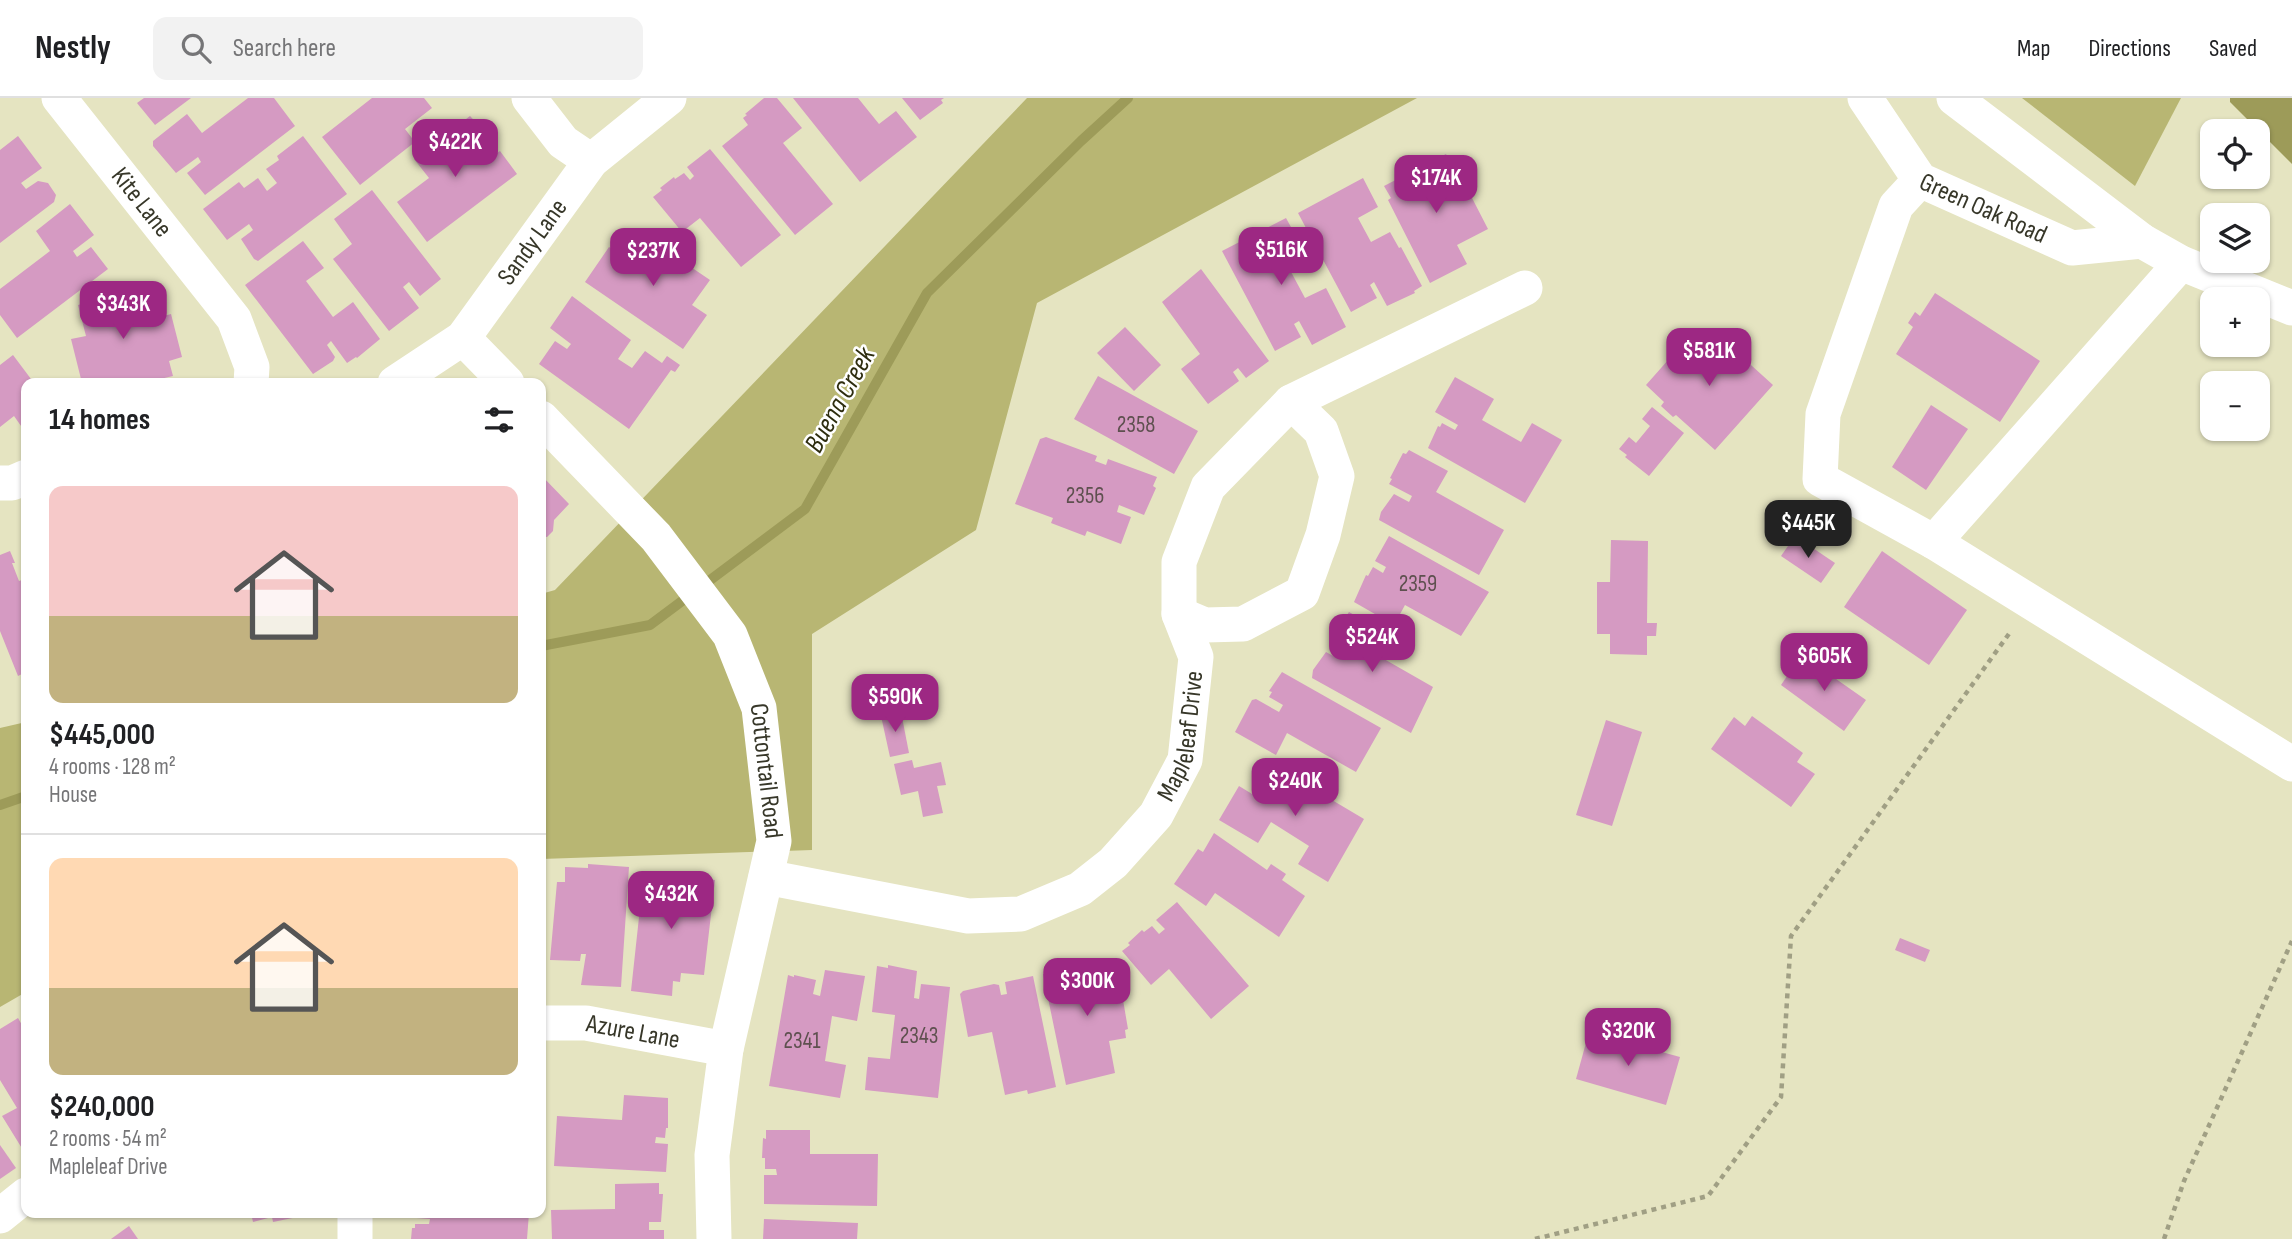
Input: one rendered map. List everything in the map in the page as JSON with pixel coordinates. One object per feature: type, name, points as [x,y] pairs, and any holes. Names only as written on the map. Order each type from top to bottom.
[{"type":"street","name":"Kite Lane","points":[[59,98],[234,319],[252,367],[251,378]]},
{"type":"street","points":[[529,98],[564,142],[591,161]]},
{"type":"street","name":"Sandy Lane","points":[[403,378],[463,338],[591,161],[669,98]]},
{"type":"street","name":"Green Oak Road","points":[[1865,98],[1920,180],[2071,248],[2142,241]]},
{"type":"street","name":"Green Oak Road","points":[[1954,98],[2142,241],[2181,262],[2292,309]]},
{"type":"street","points":[[1920,180],[1896,206],[1823,414],[1820,480],[1934,542],[2292,764]]},
{"type":"street","points":[[1934,542],[2181,262]]},
{"type":"street","name":"Mapleleaf Drive","points":[[766,877],[968,916],[1021,914],[1080,889],[1113,863],[1156,815],[1185,760],[1196,657],[1179,614],[1179,562],[1208,487],[1291,402],[1525,288]]},
{"type":"street","points":[[463,338],[502,378]]},
{"type":"street","points":[[1179,614],[1205,625],[1243,624],[1302,593],[1323,535],[1337,476],[1321,431],[1291,402]]},
{"type":"street","name":"Cottontail Road","points":[[546,423],[656,537],[730,635],[759,708],[774,841],[726,1049],[712,1155],[714,1239]]},
{"type":"street","points":[[0,483],[21,479]]},
{"type":"street","name":"Azure Lane","points":[[546,1023],[586,1023],[726,1049]]},
{"type":"street","points":[[0,1216],[21,1199]]},
{"type":"street","points":[[355,1218],[355,1239]]},
{"type":"path","points":[[1535,1239],[1708,1196],[1781,1097],[1791,936],[2032,602]]},
{"type":"path","points":[[2164,1239],[2183,1181],[2292,940]]},
{"type":"shaded area","points":[[1027,98],[1417,98],[1037,303],[976,530],[812,634],[812,850],[546,859],[546,593],[555,590]]},
{"type":"shaded area","points":[[2022,98],[2181,98],[2135,186]]},
{"type":"shaded area","points":[[2230,98],[2292,98],[2292,164],[2270,142],[2270,119],[2247,119],[2230,102]]},
{"type":"shaded area","points":[[21,723],[21,995],[0,1007],[0,728]]},
{"type":"building","points":[[144,98],[191,98],[155,125],[137,103]]},
{"type":"building","points":[[248,98],[274,98],[295,126],[205,195],[187,173],[201,162],[198,157],[176,173],[153,146],[153,141],[187,114],[202,133]]},
{"type":"building","points":[[372,98],[424,98],[432,108],[405,129],[415,142],[360,185],[322,137]]},
{"type":"building","points":[[764,98],[777,98],[802,128],[783,143],[833,204],[795,235],[722,146],[748,125],[743,118],[747,115],[745,114]]},
{"type":"building","points":[[793,98],[858,98],[879,124],[896,111],[917,137],[860,182]]},
{"type":"building","points":[[902,98],[944,98],[941,100],[943,103],[920,120]]},
{"type":"building","points":[[470,116],[489,136],[487,138],[494,147],[485,153],[489,158],[500,151],[517,174],[427,242],[397,202],[429,178],[414,159]]},
{"type":"building","points":[[18,136],[42,168],[21,183],[26,189],[38,181],[48,183],[56,195],[54,202],[0,243],[0,150]]},
{"type":"building","points":[[303,136],[347,194],[258,261],[241,239],[253,230],[249,224],[227,240],[203,209],[239,182],[244,188],[258,178],[267,191],[277,183],[266,169],[279,160],[277,156]]},
{"type":"building","points":[[710,149],[781,235],[741,267],[700,218],[682,232],[653,197],[674,177],[675,179],[684,173],[690,180],[694,176],[687,167]]},
{"type":"building","points":[[1446,154],[1453,167],[1455,165],[1488,229],[1457,245],[1467,264],[1430,283],[1388,200],[1391,198],[1384,186]]},
{"type":"building","points":[[1363,178],[1378,207],[1358,218],[1371,242],[1390,232],[1422,286],[1414,291],[1415,293],[1387,306],[1374,282],[1370,285],[1377,298],[1351,312],[1298,213]]},
{"type":"building","points":[[372,190],[441,279],[420,296],[409,282],[403,287],[419,308],[389,331],[333,259],[352,244],[334,219]]},
{"type":"building","points":[[70,204],[94,235],[73,251],[77,257],[91,247],[108,269],[17,338],[0,315],[0,289],[50,251],[36,231]]},
{"type":"building","points":[[1286,218],[1302,247],[1298,249],[1305,263],[1290,270],[1305,298],[1326,288],[1346,327],[1312,345],[1299,321],[1294,324],[1301,337],[1275,351],[1222,251]]},
{"type":"building","points":[[647,233],[656,240],[654,242],[710,280],[692,305],[707,315],[683,349],[585,282],[609,247],[620,255],[624,249],[628,252],[639,235],[644,238]]},
{"type":"building","points":[[303,241],[324,268],[306,281],[333,317],[353,302],[380,339],[347,363],[331,341],[327,345],[335,357],[333,361],[313,374],[245,285]]},
{"type":"building","points":[[1201,269],[1269,361],[1246,378],[1238,368],[1233,372],[1239,381],[1208,404],[1181,369],[1200,354],[1162,302]]},
{"type":"building","points":[[131,282],[141,322],[171,314],[182,357],[169,361],[173,376],[81,378],[71,339],[86,336],[78,305],[97,300],[95,291]]},
{"type":"building","points":[[1935,293],[2040,361],[2000,422],[1896,354],[1913,327],[1908,323],[1915,312],[1920,316]]},
{"type":"building","points":[[572,296],[631,340],[618,359],[632,368],[645,351],[662,363],[667,356],[680,365],[675,372],[671,370],[629,429],[539,364],[555,341],[567,349],[571,344],[550,328]]},
{"type":"building","points":[[1125,327],[1161,365],[1134,391],[1097,353]]},
{"type":"building","points":[[1692,333],[1708,348],[1719,336],[1773,385],[1715,450],[1676,415],[1673,417],[1661,406],[1664,402],[1646,385]]},
{"type":"building","points":[[13,355],[30,378],[21,378],[21,426],[14,416],[0,427],[0,365]]},
{"type":"building","points":[[1098,376],[1198,431],[1174,474],[1074,419]]},
{"type":"building","points":[[1455,377],[1494,399],[1482,420],[1521,442],[1532,423],[1562,440],[1525,503],[1428,448],[1438,426],[1442,423],[1455,430],[1458,425],[1435,412]]},
{"type":"building","points":[[1931,405],[1968,429],[1926,490],[1892,467]]},
{"type":"building","points":[[1652,407],[1684,433],[1649,476],[1619,449],[1629,437],[1636,443],[1650,426],[1642,419]]},
{"type":"building","points":[[1046,437],[1097,456],[1095,461],[1106,465],[1108,459],[1157,477],[1153,486],[1156,488],[1144,515],[1119,505],[1117,512],[1131,517],[1121,544],[1087,531],[1085,536],[1051,523],[1053,518],[1015,504],[1040,439]]},
{"type":"building","points":[[1409,450],[1448,471],[1436,492],[1504,530],[1479,575],[1379,520],[1381,512],[1394,494],[1409,502],[1412,496],[1389,484],[1403,453],[1406,454]]},
{"type":"building","points":[[546,480],[569,504],[554,520],[553,531],[547,537]]},
{"type":"building","points":[[1389,536],[1489,592],[1461,636],[1405,605],[1394,625],[1354,602],[1366,575],[1368,576],[1373,567],[1383,573],[1386,567],[1375,561]]},
{"type":"building","points":[[1795,536],[1835,563],[1821,583],[1781,556]]},
{"type":"building","points":[[1611,540],[1648,541],[1647,623],[1657,623],[1656,636],[1647,636],[1647,655],[1610,654],[1610,634],[1597,634],[1597,582],[1610,582]]},
{"type":"building","points":[[10,551],[15,563],[12,563],[21,580],[21,674],[18,676],[0,631],[0,555]]},
{"type":"building","points":[[1882,551],[1967,610],[1929,665],[1844,607]]},
{"type":"building","points":[[1349,612],[1388,634],[1387,637],[1394,641],[1384,659],[1433,687],[1411,733],[1312,678],[1313,670],[1326,652],[1337,658],[1340,653],[1330,647],[1336,637],[1333,636]]},
{"type":"building","points":[[1798,660],[1805,665],[1809,660],[1866,700],[1844,731],[1781,685]]},
{"type":"building","points":[[1282,672],[1381,728],[1356,772],[1287,733],[1276,755],[1235,732],[1252,700],[1256,699],[1279,712],[1283,705],[1269,697],[1272,692],[1269,691]]},
{"type":"building","points":[[901,712],[909,753],[890,757],[881,716]]},
{"type":"building","points":[[1752,716],[1803,753],[1797,762],[1815,774],[1791,807],[1711,749],[1734,717],[1745,726]]},
{"type":"building","points":[[1606,720],[1642,732],[1612,826],[1576,815]]},
{"type":"building","points":[[912,760],[914,768],[941,762],[946,785],[937,786],[943,813],[923,817],[918,791],[901,795],[894,764]]},
{"type":"building","points":[[1268,762],[1364,819],[1328,882],[1298,864],[1309,846],[1271,822],[1258,843],[1219,820],[1239,786],[1262,800],[1266,794],[1253,786],[1256,781],[1253,780],[1263,764],[1265,766]]},
{"type":"building","points":[[1214,833],[1267,870],[1271,864],[1286,874],[1282,880],[1305,896],[1279,937],[1215,893],[1206,906],[1174,884],[1198,849],[1203,852]]},
{"type":"building","points":[[588,864],[629,867],[621,987],[581,985],[586,954],[581,954],[580,961],[550,960],[557,882],[565,882],[565,867],[588,868]]},
{"type":"building","points":[[644,871],[715,880],[704,975],[681,973],[680,982],[673,981],[672,996],[631,991]]},
{"type":"building","points":[[1177,902],[1249,986],[1211,1019],[1169,969],[1151,985],[1122,951],[1142,930],[1144,932],[1152,926],[1159,934],[1165,929],[1156,920]]},
{"type":"building","points":[[1900,938],[1930,950],[1925,962],[1895,950]]},
{"type":"building","points":[[1116,959],[1128,1029],[1125,1030],[1126,1038],[1109,1041],[1115,1073],[1066,1085],[1043,974],[1071,966],[1073,979],[1079,979],[1077,967]]},
{"type":"building","points":[[888,965],[917,971],[914,998],[919,999],[921,984],[950,987],[938,1098],[865,1090],[868,1057],[890,1059],[895,1015],[872,1012],[877,966],[888,968]]},
{"type":"building","points":[[825,970],[865,976],[857,1021],[832,1016],[825,1061],[846,1065],[840,1098],[769,1086],[788,975],[816,980],[813,994],[820,996]]},
{"type":"building","points":[[1033,976],[1056,1087],[1028,1094],[1027,1090],[1005,1095],[992,1032],[968,1037],[960,994],[994,984],[999,985],[1001,995],[1007,994],[1005,982]]},
{"type":"building","points":[[18,1018],[21,1023],[21,1147],[2,1116],[17,1108],[0,1080],[0,1029]]},
{"type":"building","points":[[1589,1032],[1680,1057],[1666,1105],[1576,1079]]},
{"type":"building","points":[[624,1095],[668,1098],[668,1128],[665,1138],[656,1137],[655,1143],[668,1144],[666,1172],[554,1166],[557,1116],[622,1120]]},
{"type":"building","points":[[766,1130],[810,1130],[810,1154],[878,1154],[877,1206],[764,1204],[764,1175],[777,1175],[776,1169],[765,1169],[765,1158],[762,1158]]},
{"type":"building","points":[[0,1145],[16,1168],[0,1179]]},
{"type":"building","points":[[659,1183],[659,1194],[663,1194],[661,1222],[649,1222],[649,1230],[664,1230],[664,1239],[552,1239],[551,1210],[615,1209],[615,1184]]},
{"type":"building","points":[[252,1218],[268,1218],[253,1222]]},
{"type":"building","points":[[272,1218],[292,1218],[273,1222]]},
{"type":"building","points":[[416,1218],[529,1218],[527,1239],[411,1239],[415,1224],[429,1224],[430,1219]]},
{"type":"building","points":[[764,1219],[858,1223],[857,1239],[763,1239]]},
{"type":"building","points":[[129,1226],[138,1239],[111,1239]]},
{"type":"waterway","name":"Buena Creek","points":[[546,645],[650,625],[805,509],[927,293],[1128,98]]},
{"type":"waterway","name":"Buena Creek","points":[[0,805],[21,798]]}]
